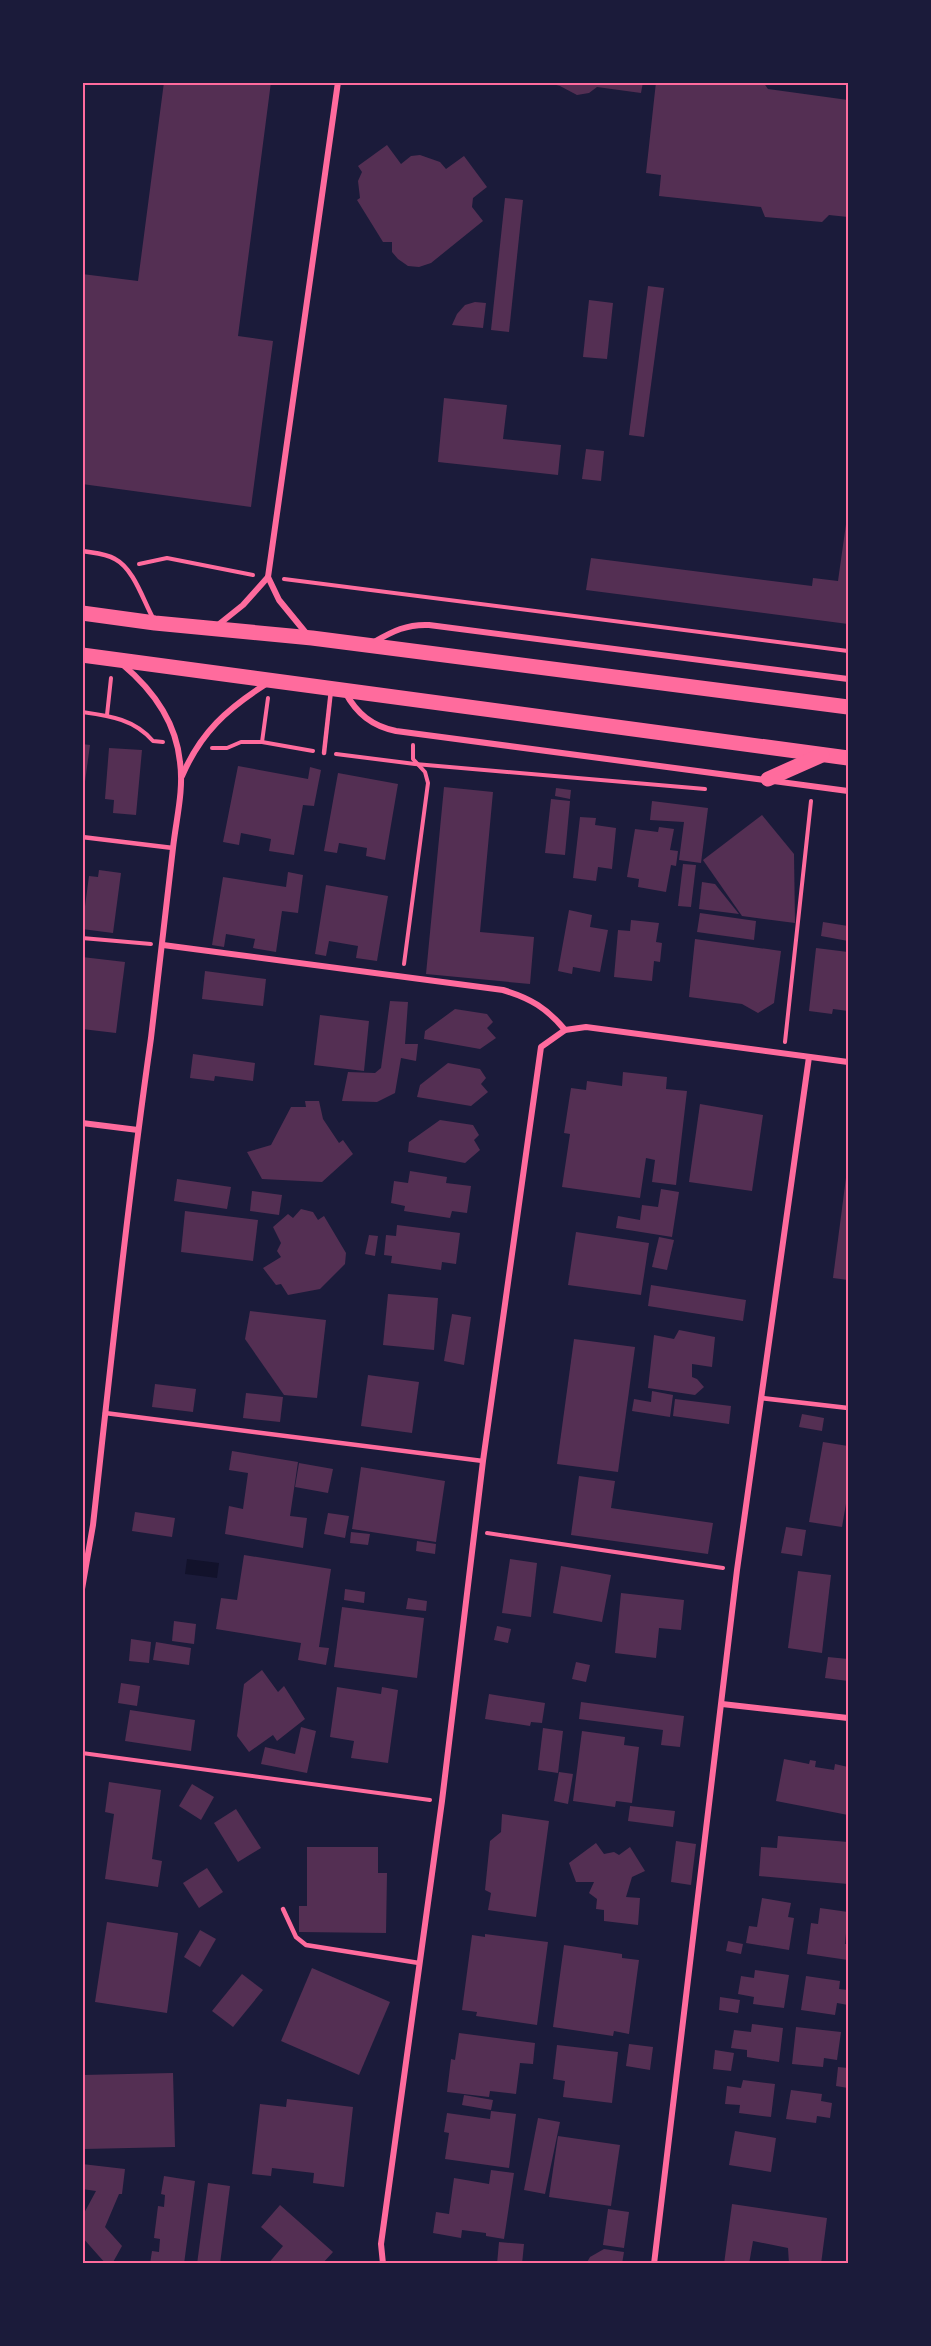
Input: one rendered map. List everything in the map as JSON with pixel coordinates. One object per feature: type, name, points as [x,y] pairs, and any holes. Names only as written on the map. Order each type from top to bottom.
[{"type":"main road","points":[[82,613],[155,623],[312,638],[849,707]]},
{"type":"main road","points":[[82,655],[849,758]]},
{"type":"main road","points":[[768,779],[822,755]]},
{"type":"street","points":[[214,628],[243,605],[268,577],[338,82]]},
{"type":"street","points":[[268,577],[286,611],[312,638]]},
{"type":"street","points":[[366,646],[400,627],[421,625],[849,679]]},
{"type":"street","points":[[82,1589],[93,1525],[138,1130],[164,945],[182,777],[177,744],[168,719],[154,696],[137,676],[115,659]]},
{"type":"street","points":[[182,777],[196,747],[212,726],[231,708],[271,681]]},
{"type":"street","points":[[338,690],[370,723],[415,735],[849,791]]},
{"type":"street","points":[[164,945],[503,990],[534,1001],[549,1011],[565,1030]]},
{"type":"street","points":[[383,2264],[381,2244],[442,1801],[483,1461],[541,1047],[565,1030],[586,1027],[849,1062]]},
{"type":"street","points":[[654,2264],[737,1570],[809,1057]]},
{"type":"street","points":[[82,1123],[138,1130]]},
{"type":"street","points":[[82,1523],[93,1525]]},
{"type":"street","points":[[722,1704],[849,1718]]},
{"type":"lane","points":[[82,551],[103,554],[116,559],[126,568],[155,623]]},
{"type":"lane","points":[[324,753],[338,690]]},
{"type":"lane","points":[[82,837],[173,848]]},
{"type":"lane","points":[[761,1398],[849,1408]]},
{"type":"lane","points":[[105,1413],[483,1461]]},
{"type":"lane","points":[[283,1909],[296,1937],[306,1945],[419,1963]]},
{"type":"path","points":[[126,568],[150,560],[167,558],[268,577],[849,651]]},
{"type":"path","points":[[107,716],[115,659]]},
{"type":"path","points":[[262,742],[271,681]]},
{"type":"path","points":[[82,712],[107,716],[137,726],[153,741],[177,744]]},
{"type":"path","points":[[402,976],[428,783],[424,772],[415,764],[412,754],[415,735]]},
{"type":"path","points":[[196,747],[227,748],[241,742],[262,742],[324,753],[415,764],[715,790]]},
{"type":"path","points":[[801,800],[820,803]]},
{"type":"path","points":[[783,1054],[811,801]]},
{"type":"path","points":[[82,938],[164,945]]},
{"type":"path","points":[[474,1531],[737,1570]]},
{"type":"path","points":[[82,1753],[442,1801]]},
{"type":"shaded area","points":[[187,1559],[219,1563],[217,1578],[185,1574]]},
{"type":"building","points":[[164,82],[271,82],[238,336],[273,341],[251,507],[82,484],[82,274],[138,281]]},
{"type":"building","points":[[545,82],[643,82],[641,93],[597,87],[589,93],[577,95],[560,86]]},
{"type":"building","points":[[656,82],[763,82],[768,89],[848,100],[848,217],[829,215],[822,222],[765,217],[761,207],[659,196],[661,175],[646,173]]},
{"type":"building","points":[[387,145],[401,164],[411,156],[420,155],[440,162],[446,169],[464,156],[487,187],[473,198],[472,207],[483,221],[431,263],[419,267],[408,266],[398,259],[392,252],[392,242],[383,242],[357,200],[360,198],[358,181],[362,172],[358,166]]},
{"type":"building","points":[[505,198],[523,200],[509,332],[491,330]]},
{"type":"building","points":[[648,286],[664,288],[644,437],[629,435]]},
{"type":"building","points":[[589,300],[613,303],[607,359],[583,357]]},
{"type":"building","points":[[475,302],[486,303],[483,328],[452,325],[457,314],[465,305]]},
{"type":"building","points":[[444,398],[507,405],[503,439],[561,445],[558,475],[438,462]]},
{"type":"building","points":[[586,449],[604,451],[601,481],[582,479]]},
{"type":"building","points":[[847,517],[848,624],[586,590],[591,558],[812,586],[813,578],[838,581]]},
{"type":"building","points":[[82,744],[90,745],[84,789],[82,789]]},
{"type":"building","points":[[109,748],[142,750],[136,815],[113,813],[114,800],[105,799]]},
{"type":"building","points":[[238,766],[308,779],[310,767],[321,770],[314,806],[303,805],[294,855],[269,851],[271,839],[241,833],[239,845],[223,842]]},
{"type":"building","points":[[338,773],[398,784],[385,860],[366,856],[367,848],[339,843],[337,853],[324,851]]},
{"type":"building","points":[[444,787],[493,792],[480,932],[534,937],[530,984],[426,974]]},
{"type":"building","points":[[556,788],[571,790],[570,799],[555,796]]},
{"type":"building","points":[[551,799],[570,801],[565,855],[545,853]]},
{"type":"building","points":[[652,801],[708,808],[701,863],[679,860],[684,822],[650,820]]},
{"type":"building","points":[[762,815],[794,854],[795,923],[742,916],[703,860]]},
{"type":"building","points":[[580,817],[596,818],[595,825],[616,828],[612,869],[598,867],[596,881],[573,878]]},
{"type":"building","points":[[659,827],[674,829],[670,850],[678,851],[676,866],[671,865],[666,892],[638,887],[639,879],[627,877],[635,829],[658,832]]},
{"type":"building","points":[[683,864],[696,865],[691,907],[678,906]]},
{"type":"building","points":[[99,870],[121,873],[113,933],[82,929],[89,876],[98,877]]},
{"type":"building","points":[[288,872],[303,875],[298,913],[282,911],[276,952],[253,948],[255,939],[226,934],[224,947],[212,945],[223,877],[286,887]]},
{"type":"building","points":[[702,882],[715,884],[739,914],[699,909]]},
{"type":"building","points":[[326,885],[388,896],[377,961],[356,958],[358,946],[329,941],[326,956],[315,954]]},
{"type":"building","points":[[569,910],[592,915],[590,927],[608,930],[600,972],[573,967],[572,974],[558,971]]},
{"type":"building","points":[[700,913],[756,921],[754,940],[697,932]]},
{"type":"building","points":[[631,920],[659,923],[656,942],[662,943],[660,962],[654,961],[652,981],[614,977],[618,930],[630,931]]},
{"type":"building","points":[[823,922],[848,926],[848,941],[821,936]]},
{"type":"building","points":[[695,939],[781,951],[774,1003],[758,1013],[742,1004],[689,997]]},
{"type":"building","points":[[816,948],[848,952],[848,1011],[833,1009],[832,1014],[809,1011]]},
{"type":"building","points":[[82,957],[125,962],[116,1033],[82,1029]]},
{"type":"building","points":[[205,971],[266,979],[263,1006],[202,999]]},
{"type":"building","points":[[390,1001],[408,1002],[405,1044],[418,1044],[416,1061],[401,1058],[395,1093],[377,1102],[342,1101],[348,1072],[375,1073],[381,1068]]},
{"type":"building","points":[[455,1009],[487,1014],[493,1022],[487,1028],[496,1038],[480,1049],[424,1039],[425,1031]]},
{"type":"building","points":[[320,1015],[369,1021],[364,1071],[314,1065]]},
{"type":"building","points":[[193,1054],[255,1063],[253,1081],[215,1076],[214,1081],[190,1078]]},
{"type":"building","points":[[448,1063],[480,1069],[486,1078],[481,1084],[488,1092],[471,1106],[417,1097],[420,1085]]},
{"type":"building","points":[[623,1072],[667,1077],[666,1089],[687,1091],[676,1185],[652,1182],[655,1160],[646,1158],[640,1198],[562,1187],[570,1134],[564,1133],[571,1088],[586,1090],[587,1081],[622,1086]]},
{"type":"building","points":[[305,1101],[319,1101],[323,1119],[339,1143],[343,1140],[353,1154],[322,1182],[262,1179],[247,1152],[271,1145],[291,1107],[306,1107]]},
{"type":"building","points":[[700,1104],[763,1115],[752,1191],[689,1182]]},
{"type":"building","points":[[440,1120],[473,1125],[479,1135],[474,1140],[480,1150],[465,1163],[408,1152],[409,1142]]},
{"type":"building","points":[[848,1170],[848,1280],[833,1278]]},
{"type":"building","points":[[410,1171],[447,1177],[446,1183],[471,1186],[467,1213],[452,1211],[450,1218],[404,1211],[405,1206],[391,1203],[394,1181],[408,1183]]},
{"type":"building","points":[[177,1179],[231,1187],[227,1209],[174,1201]]},
{"type":"building","points":[[661,1189],[679,1192],[672,1237],[616,1228],[618,1216],[640,1220],[642,1205],[658,1207]]},
{"type":"building","points":[[252,1191],[282,1195],[279,1215],[250,1211]]},
{"type":"building","points":[[301,1209],[313,1212],[318,1220],[324,1216],[346,1253],[345,1264],[320,1289],[288,1295],[281,1284],[276,1285],[263,1268],[281,1257],[277,1251],[281,1243],[273,1227],[288,1214],[293,1218]]},
{"type":"building","points":[[185,1211],[258,1220],[253,1261],[181,1252]]},
{"type":"building","points":[[397,1225],[460,1233],[456,1264],[442,1262],[441,1270],[391,1263],[392,1256],[384,1255],[386,1235],[396,1236]]},
{"type":"building","points":[[576,1232],[649,1243],[641,1295],[568,1285]]},
{"type":"building","points":[[369,1235],[378,1236],[375,1256],[365,1254]]},
{"type":"building","points":[[659,1237],[674,1240],[667,1270],[652,1267]]},
{"type":"building","points":[[651,1285],[746,1300],[743,1321],[648,1306]]},
{"type":"building","points":[[388,1294],[438,1298],[434,1350],[383,1345]]},
{"type":"building","points":[[250,1311],[326,1320],[317,1398],[284,1395],[245,1339]]},
{"type":"building","points":[[452,1314],[471,1317],[464,1365],[444,1361]]},
{"type":"building","points":[[679,1330],[715,1337],[712,1367],[692,1364],[692,1377],[704,1387],[695,1395],[648,1388],[654,1335],[674,1339]]},
{"type":"building","points":[[574,1339],[635,1347],[618,1472],[557,1464]]},
{"type":"building","points":[[368,1375],[419,1382],[412,1433],[361,1426]]},
{"type":"building","points":[[155,1384],[196,1389],[193,1412],[152,1407]]},
{"type":"building","points":[[652,1391],[673,1395],[670,1417],[632,1411],[634,1399],[651,1402]]},
{"type":"building","points":[[246,1393],[283,1397],[280,1422],[243,1418]]},
{"type":"building","points":[[675,1399],[731,1406],[729,1424],[673,1416]]},
{"type":"building","points":[[802,1414],[824,1418],[822,1431],[799,1427]]},
{"type":"building","points":[[823,1442],[848,1446],[848,1492],[842,1527],[809,1522]]},
{"type":"building","points":[[232,1451],[298,1462],[290,1516],[307,1518],[303,1548],[225,1534],[229,1506],[243,1509],[248,1473],[229,1470]]},
{"type":"building","points":[[299,1463],[333,1469],[328,1493],[295,1487]]},
{"type":"building","points":[[361,1467],[445,1481],[436,1542],[352,1529]]},
{"type":"building","points":[[579,1476],[615,1481],[611,1508],[713,1523],[708,1554],[571,1535]]},
{"type":"building","points":[[135,1512],[175,1518],[172,1537],[132,1531]]},
{"type":"building","points":[[328,1513],[349,1516],[345,1538],[324,1534]]},
{"type":"building","points":[[786,1527],[806,1530],[802,1556],[781,1553]]},
{"type":"building","points":[[351,1532],[370,1534],[368,1545],[350,1543]]},
{"type":"building","points":[[417,1541],[436,1544],[435,1554],[416,1551]]},
{"type":"building","points":[[244,1555],[331,1569],[319,1647],[329,1648],[326,1665],[298,1660],[301,1643],[216,1629],[221,1598],[237,1600]]},
{"type":"building","points":[[510,1559],[537,1563],[531,1617],[502,1613]]},
{"type":"building","points":[[561,1566],[611,1575],[602,1622],[553,1613]]},
{"type":"building","points":[[798,1571],[831,1575],[822,1653],[788,1648]]},
{"type":"building","points":[[345,1589],[365,1592],[364,1603],[344,1600]]},
{"type":"building","points":[[621,1593],[684,1600],[681,1630],[659,1628],[656,1658],[615,1653]]},
{"type":"building","points":[[408,1598],[427,1601],[426,1611],[406,1609]]},
{"type":"building","points":[[342,1607],[424,1618],[417,1678],[334,1667]]},
{"type":"building","points":[[174,1621],[196,1624],[194,1644],[172,1641]]},
{"type":"building","points":[[497,1626],[511,1629],[508,1643],[494,1640]]},
{"type":"building","points":[[131,1639],[151,1642],[149,1663],[129,1661]]},
{"type":"building","points":[[156,1642],[191,1648],[189,1665],[153,1660]]},
{"type":"building","points":[[828,1657],[848,1659],[848,1681],[825,1678]]},
{"type":"building","points":[[576,1662],[590,1665],[586,1682],[572,1679]]},
{"type":"building","points":[[262,1670],[278,1692],[284,1686],[305,1719],[277,1741],[273,1735],[249,1752],[237,1736],[244,1684]]},
{"type":"building","points":[[121,1683],[140,1686],[137,1706],[118,1703]]},
{"type":"building","points":[[337,1687],[381,1694],[382,1687],[398,1690],[388,1763],[351,1758],[354,1741],[330,1737]]},
{"type":"building","points":[[489,1694],[545,1703],[542,1723],[531,1722],[530,1726],[485,1719]]},
{"type":"building","points":[[581,1702],[684,1716],[680,1747],[661,1745],[663,1730],[579,1719]]},
{"type":"building","points":[[130,1710],[195,1720],[191,1751],[125,1741]]},
{"type":"building","points":[[301,1727],[316,1731],[307,1773],[261,1764],[265,1747],[295,1754]]},
{"type":"building","points":[[543,1728],[563,1731],[558,1773],[538,1770]]},
{"type":"building","points":[[582,1731],[625,1737],[624,1745],[639,1747],[632,1803],[616,1801],[615,1807],[573,1801]]},
{"type":"building","points":[[784,1759],[809,1764],[810,1760],[816,1761],[815,1767],[834,1770],[835,1764],[848,1767],[848,1815],[776,1801]]},
{"type":"building","points":[[559,1772],[573,1774],[568,1804],[554,1801]]},
{"type":"building","points":[[109,1782],[161,1790],[152,1859],[162,1861],[158,1887],[105,1879],[114,1814],[105,1812]]},
{"type":"building","points":[[192,1784],[214,1797],[201,1820],[179,1806]]},
{"type":"building","points":[[630,1806],[675,1811],[673,1827],[628,1821]]},
{"type":"building","points":[[236,1809],[261,1848],[238,1862],[214,1823]]},
{"type":"building","points":[[502,1814],[549,1821],[536,1917],[488,1910],[491,1893],[485,1890],[490,1841],[501,1832]]},
{"type":"building","points":[[778,1836],[848,1842],[848,1884],[759,1876],[761,1847],[777,1848]]},
{"type":"building","points":[[676,1841],[696,1844],[691,1885],[671,1882]]},
{"type":"building","points":[[596,1843],[604,1854],[614,1852],[619,1855],[630,1847],[645,1871],[632,1877],[626,1897],[640,1898],[638,1925],[604,1921],[604,1910],[596,1909],[597,1899],[589,1893],[594,1882],[576,1882],[569,1863]]},
{"type":"building","points":[[307,1847],[378,1847],[378,1873],[387,1873],[386,1933],[299,1932],[299,1906],[307,1906]]},
{"type":"building","points":[[207,1868],[223,1892],[199,1908],[183,1883]]},
{"type":"building","points":[[762,1898],[791,1903],[788,1917],[794,1918],[789,1950],[746,1943],[749,1926],[757,1927]]},
{"type":"building","points":[[820,1908],[848,1912],[845,1944],[848,1944],[848,1960],[807,1954],[811,1923],[818,1924]]},
{"type":"building","points":[[107,1922],[178,1933],[167,2013],[95,2002]]},
{"type":"building","points":[[200,1930],[216,1939],[200,1967],[184,1957]]},
{"type":"building","points":[[485,1934],[548,1942],[537,2025],[476,2016],[477,2012],[462,2010],[472,1935],[485,1937]]},
{"type":"building","points":[[728,1941],[743,1944],[741,1954],[726,1951]]},
{"type":"building","points":[[564,1945],[622,1954],[622,1958],[639,1960],[629,2034],[614,2031],[613,2036],[553,2027]]},
{"type":"building","points":[[312,1968],[390,2002],[359,2075],[281,2041]]},
{"type":"building","points":[[755,1970],[789,1975],[784,2008],[753,2004],[754,1997],[738,1994],[741,1976],[754,1978]]},
{"type":"building","points":[[242,1974],[263,1990],[233,2027],[212,2011]]},
{"type":"building","points":[[806,1976],[840,1981],[839,1989],[848,1990],[848,2005],[837,2003],[835,2015],[801,2010]]},
{"type":"building","points":[[720,1997],[740,2000],[738,2013],[719,2010]]},
{"type":"building","points":[[752,2024],[783,2028],[779,2062],[747,2057],[747,2050],[731,2048],[734,2030],[751,2032]]},
{"type":"building","points":[[796,2027],[841,2032],[837,2060],[824,2058],[823,2067],[792,2064]]},
{"type":"building","points":[[459,2033],[535,2043],[533,2064],[520,2063],[516,2094],[490,2091],[489,2097],[447,2092],[451,2059],[455,2060]]},
{"type":"building","points":[[629,2044],[653,2047],[650,2070],[626,2066]]},
{"type":"building","points":[[557,2045],[618,2052],[612,2103],[563,2097],[565,2081],[553,2079]]},
{"type":"building","points":[[715,2050],[734,2053],[731,2071],[713,2069]]},
{"type":"building","points":[[838,2067],[848,2068],[848,2088],[836,2086]]},
{"type":"building","points":[[173,2073],[175,2147],[84,2149],[82,2075]]},
{"type":"building","points":[[743,2080],[775,2084],[771,2117],[739,2113],[740,2105],[725,2104],[727,2086],[741,2088]]},
{"type":"building","points":[[791,2090],[822,2094],[821,2101],[832,2103],[830,2118],[817,2116],[816,2123],[786,2119]]},
{"type":"building","points":[[464,2095],[493,2100],[491,2110],[462,2105]]},
{"type":"building","points":[[287,2099],[353,2107],[344,2187],[313,2183],[314,2173],[272,2168],[271,2176],[252,2174],[260,2104],[286,2107]]},
{"type":"building","points":[[491,2111],[516,2114],[509,2168],[445,2159],[449,2133],[444,2132],[447,2113],[490,2119]]},
{"type":"building","points":[[538,2118],[560,2122],[545,2194],[524,2190]]},
{"type":"building","points":[[735,2131],[776,2138],[771,2172],[729,2165]]},
{"type":"building","points":[[558,2136],[620,2145],[611,2206],[549,2197]]},
{"type":"building","points":[[82,2164],[125,2169],[122,2194],[119,2194],[105,2227],[122,2246],[112,2264],[106,2264],[82,2237],[82,2217],[96,2191],[82,2189]]},
{"type":"building","points":[[491,2170],[514,2173],[504,2239],[486,2236],[486,2233],[462,2230],[461,2238],[433,2233],[436,2212],[449,2214],[454,2178],[489,2184]]},
{"type":"building","points":[[164,2176],[195,2181],[184,2264],[150,2264],[152,2251],[159,2252],[160,2239],[154,2238],[158,2206],[164,2207],[165,2195],[161,2194]]},
{"type":"building","points":[[208,2183],[230,2186],[220,2264],[197,2264]]},
{"type":"building","points":[[732,2204],[827,2218],[821,2264],[789,2264],[788,2248],[753,2241],[749,2264],[724,2264]]},
{"type":"building","points":[[280,2205],[333,2252],[322,2264],[268,2264],[283,2246],[261,2227]]},
{"type":"building","points":[[608,2209],[629,2212],[624,2248],[603,2245]]},
{"type":"building","points":[[499,2242],[524,2244],[522,2264],[497,2264]]},
{"type":"building","points":[[604,2249],[624,2252],[622,2264],[586,2264],[590,2257]]}]
